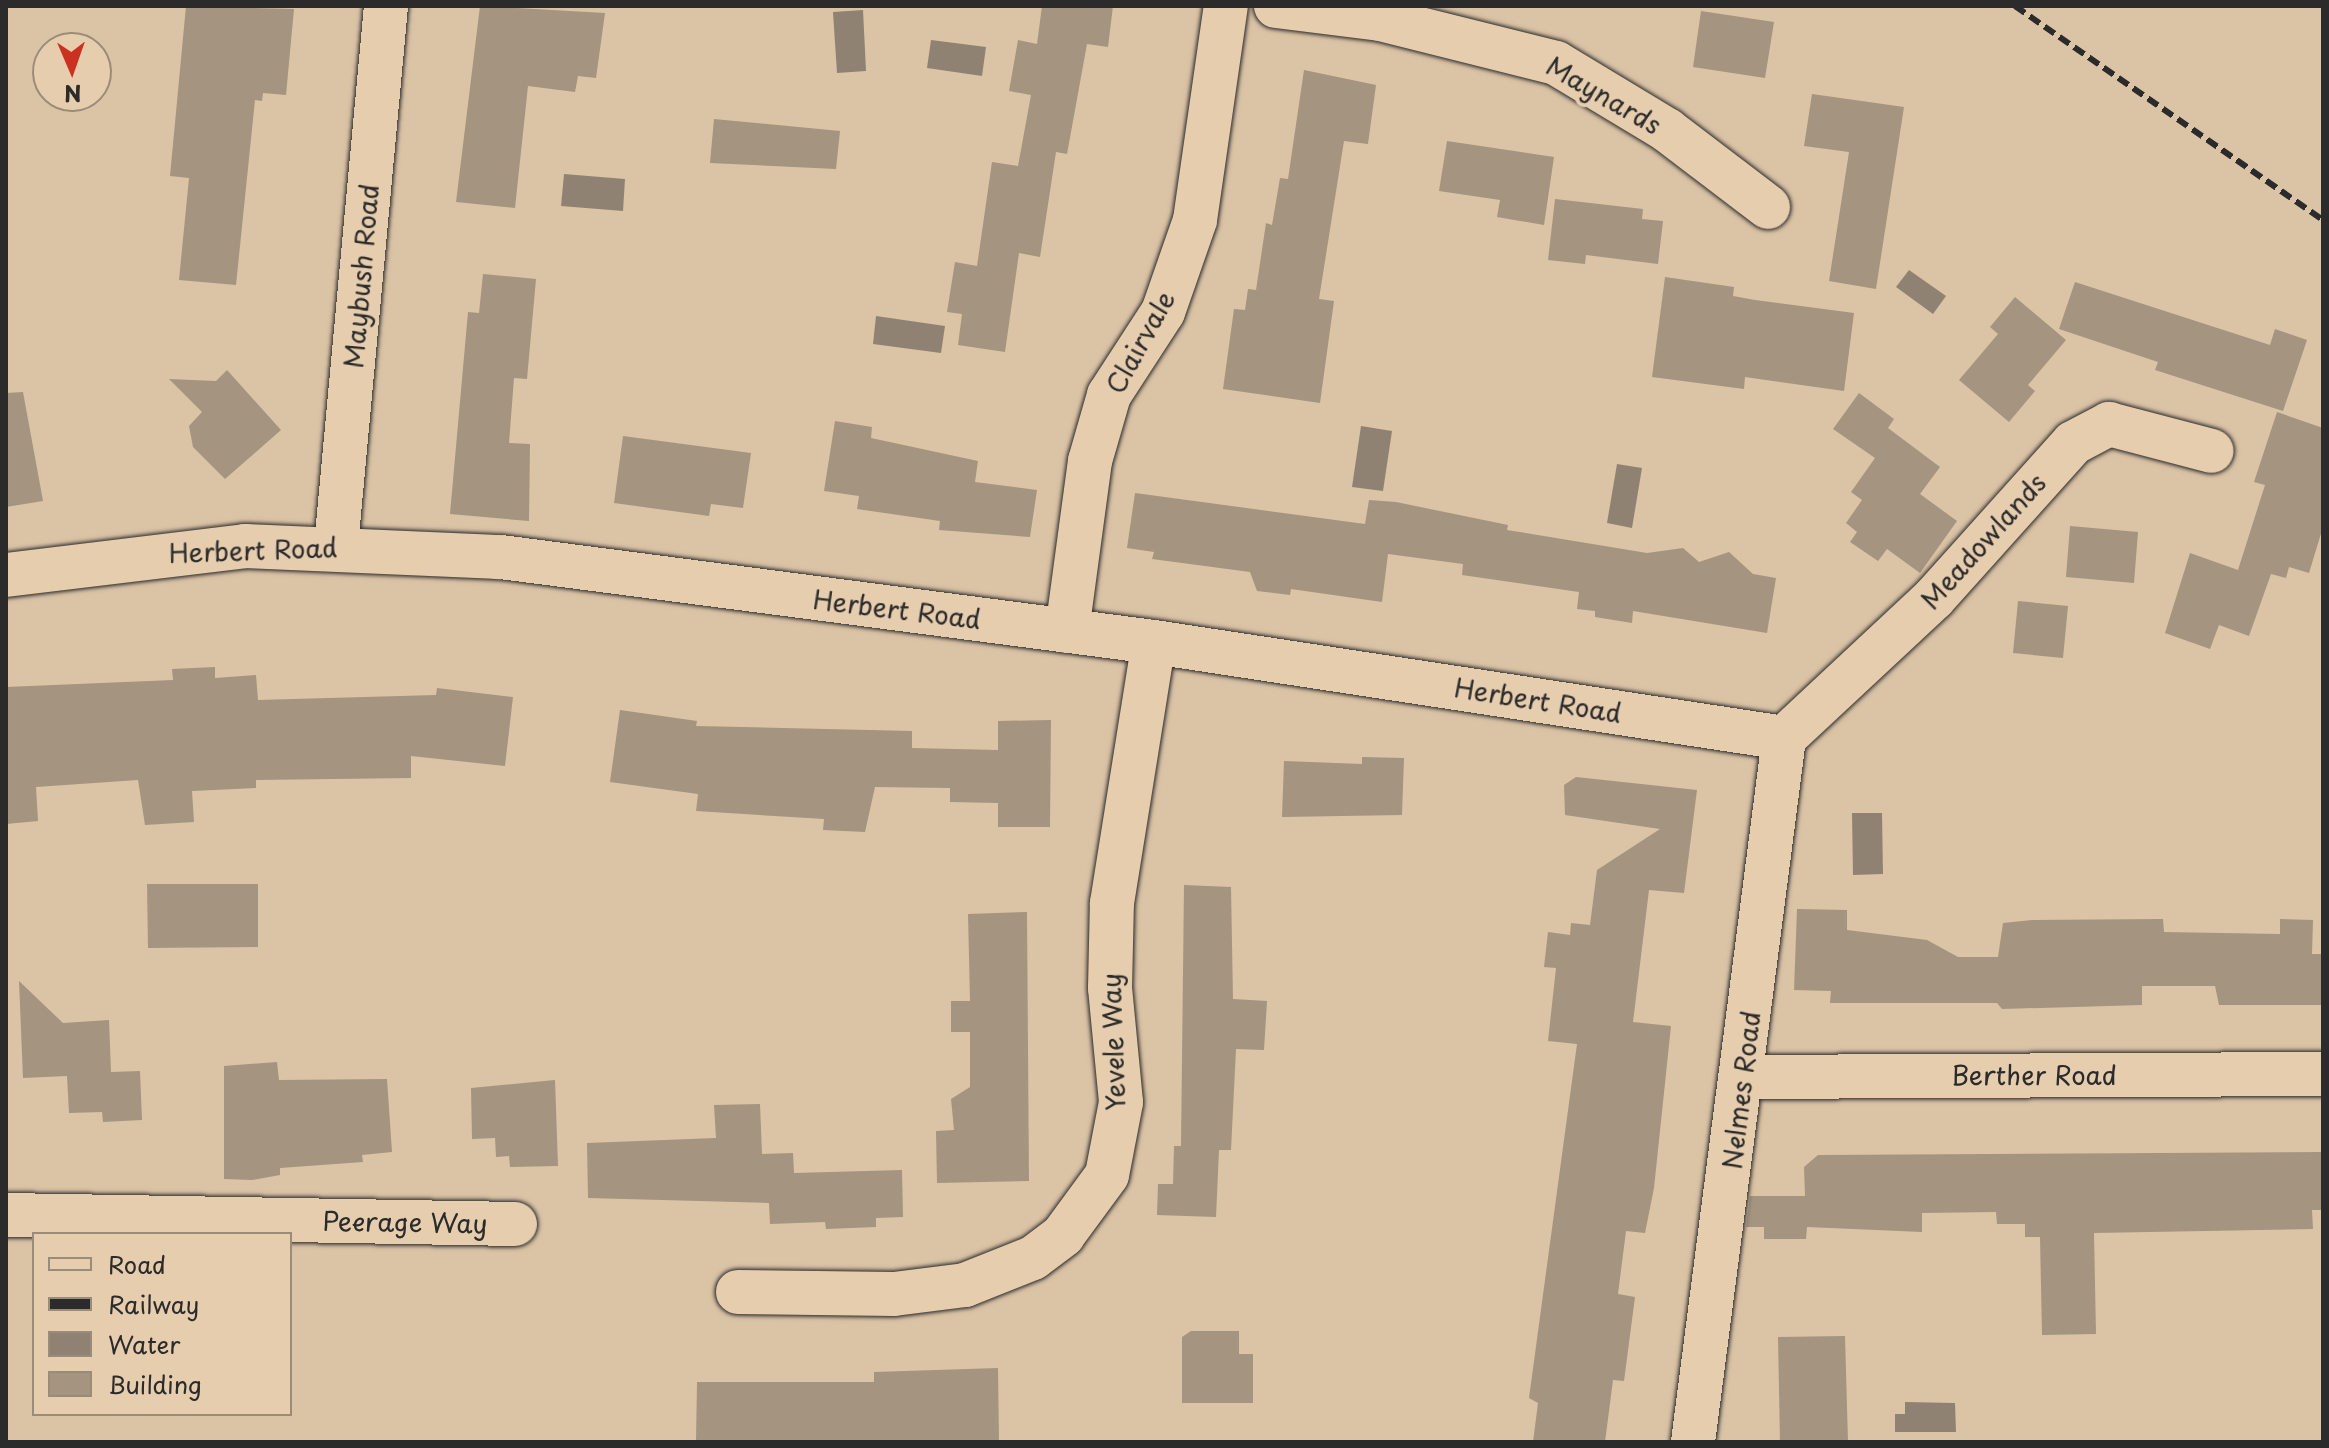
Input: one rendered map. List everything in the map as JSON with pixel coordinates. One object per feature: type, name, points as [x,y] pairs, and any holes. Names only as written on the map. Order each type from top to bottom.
[{"type":"street","name":"Maybush Road","points":[[336,546],[386,6]]},
{"type":"street","name":"Clairvale","points":[[1067,631],[1090,461],[1109,395],[1163,312],[1195,220],[1226,6]]},
{"type":"street","name":"Maynards","points":[[1276,6],[1395,22],[1556,63],[1667,130],[1768,207]]},
{"type":"street","name":"Meadowlands","points":[[1784,738],[1934,598],[2073,443],[2109,424],[2212,451]]},
{"type":"street","name":"Herbert Road","points":[[6,575],[136,555],[336,546],[501,557],[1154,642],[1784,738]]},
{"type":"street","name":"Yevele Way","points":[[738,1292],[894,1294],[965,1285],[1033,1258],[1063,1235],[1107,1175],[1121,1102],[1110,988],[1112,903],[1119,825],[1154,642]]},
{"type":"street","name":"Nelmes Road","points":[[1693,1442],[1744,1077],[1784,738]]},
{"type":"street","name":"Berther Road","points":[[1744,1077],[2323,1074]]},
{"type":"street","name":"Peerage Way","points":[[6,1215],[515,1224]]},
{"type":"water","points":[[863,10],[866,71],[837,73],[833,12]]},
{"type":"water","points":[[931,40],[986,47],[982,76],[927,68]]},
{"type":"water","points":[[564,174],[625,179],[623,211],[561,206]]},
{"type":"water","points":[[1909,270],[1946,296],[1933,314],[1896,287]]},
{"type":"water","points":[[876,316],[945,326],[941,353],[873,344]]},
{"type":"water","points":[[1361,426],[1392,431],[1383,491],[1352,487]]},
{"type":"water","points":[[1617,464],[1642,468],[1632,528],[1607,523]]},
{"type":"water","points":[[1852,813],[1882,813],[1883,874],[1853,875]]},
{"type":"water","points":[[1905,1402],[1955,1403],[1956,1432],[1895,1432],[1895,1414],[1905,1414]]},
{"type":"building","points":[[186,6],[294,9],[286,95],[263,93],[262,101],[255,100],[236,285],[179,280],[189,178],[170,176]]},
{"type":"building","points":[[480,6],[605,13],[596,78],[578,76],[575,92],[528,86],[515,208],[456,202]]},
{"type":"building","points":[[1042,6],[1113,6],[1108,47],[1087,44],[1067,154],[1056,152],[1040,257],[1019,253],[1005,352],[958,345],[962,314],[947,312],[955,262],[977,266],[992,162],[1018,166],[1031,95],[1009,91],[1018,40],[1037,44]]},
{"type":"building","points":[[1701,11],[1774,22],[1765,78],[1693,67]]},
{"type":"building","points":[[1304,70],[1376,85],[1368,144],[1344,141],[1319,299],[1334,301],[1320,403],[1223,389],[1234,309],[1245,310],[1248,289],[1256,290],[1266,223],[1272,225],[1280,178],[1288,179]]},
{"type":"building","points":[[1812,94],[1904,107],[1876,289],[1829,281],[1849,152],[1804,146]]},
{"type":"building","points":[[714,119],[840,131],[836,169],[710,163]]},
{"type":"building","points":[[1447,141],[1554,157],[1544,225],[1497,217],[1500,200],[1439,191]]},
{"type":"building","points":[[1555,199],[1643,209],[1642,219],[1663,221],[1658,264],[1586,255],[1585,264],[1548,260]]},
{"type":"building","points":[[483,274],[536,279],[527,379],[514,378],[509,443],[530,444],[529,521],[450,514],[468,312],[479,313]]},
{"type":"building","points":[[1665,277],[1734,287],[1733,296],[1854,313],[1844,391],[1745,377],[1744,389],[1652,377]]},
{"type":"building","points":[[2075,282],[2270,345],[2275,329],[2307,340],[2283,411],[2155,370],[2158,362],[2059,329]]},
{"type":"building","points":[[2015,297],[2066,340],[2028,385],[2035,391],[2009,422],[1959,380],[1998,334],[1990,327]]},
{"type":"building","points":[[227,370],[281,430],[225,479],[193,447],[189,426],[202,412],[169,379],[216,381]]},
{"type":"building","points":[[23,392],[43,501],[6,507],[6,393]]},
{"type":"building","points":[[1859,393],[1894,419],[1888,428],[1940,467],[1920,494],[1957,521],[1920,573],[1887,549],[1878,561],[1850,542],[1857,532],[1846,523],[1862,500],[1851,492],[1875,458],[1833,429]]},
{"type":"building","points":[[2277,412],[2323,428],[2323,527],[2309,573],[2289,567],[2286,578],[2271,574],[2249,636],[2219,625],[2210,649],[2165,633],[2190,553],[2238,570],[2265,485],[2254,482]]},
{"type":"building","points":[[835,421],[872,427],[871,438],[978,461],[975,482],[1037,490],[1030,537],[939,530],[940,521],[857,509],[859,496],[824,491]]},
{"type":"building","points":[[623,436],[751,453],[743,508],[711,504],[709,516],[614,503]]},
{"type":"building","points":[[1135,493],[1365,524],[1369,500],[1396,502],[1508,525],[1507,530],[1647,553],[1683,548],[1699,562],[1729,552],[1753,574],[1776,578],[1767,633],[1633,611],[1632,623],[1595,617],[1595,611],[1577,609],[1579,592],[1462,575],[1463,564],[1388,554],[1382,602],[1291,589],[1290,595],[1257,591],[1250,572],[1152,559],[1154,552],[1127,548]]},
{"type":"building","points":[[2070,526],[2138,532],[2134,583],[2066,577]]},
{"type":"building","points":[[2018,601],[2068,606],[2063,658],[2013,653]]},
{"type":"building","points":[[215,667],[215,678],[256,675],[258,700],[436,695],[437,688],[513,697],[505,766],[411,756],[411,778],[256,780],[256,788],[192,791],[194,822],[145,825],[138,780],[36,787],[38,821],[6,824],[6,687],[173,680],[172,669]]},
{"type":"building","points":[[620,710],[697,721],[696,726],[912,731],[912,748],[998,750],[998,721],[1051,720],[1050,827],[998,827],[998,803],[950,802],[950,788],[875,787],[865,832],[823,830],[824,819],[696,811],[698,794],[610,782]]},
{"type":"building","points":[[1362,757],[1404,758],[1402,815],[1282,817],[1284,761],[1362,764]]},
{"type":"building","points":[[1576,777],[1697,790],[1684,893],[1649,890],[1633,1022],[1671,1026],[1654,1188],[1645,1233],[1626,1231],[1618,1294],[1635,1297],[1624,1381],[1613,1380],[1605,1442],[1533,1442],[1538,1403],[1529,1398],[1577,1044],[1548,1041],[1556,968],[1544,967],[1548,932],[1570,935],[1571,923],[1590,925],[1597,870],[1660,829],[1565,815],[1564,785]]},
{"type":"building","points":[[147,884],[258,884],[258,947],[148,948]]},
{"type":"building","points":[[1184,885],[1231,887],[1233,999],[1267,1001],[1264,1050],[1236,1049],[1231,1150],[1219,1150],[1216,1217],[1157,1215],[1158,1184],[1173,1184],[1174,1146],[1181,1146]]},
{"type":"building","points":[[1797,909],[1847,910],[1847,930],[1927,940],[1958,957],[1998,957],[2003,923],[2163,919],[2164,932],[2280,934],[2280,919],[2313,920],[2312,954],[2323,954],[2323,1005],[2219,1005],[2215,986],[2142,986],[2142,1005],[2002,1009],[1997,1003],[1830,1003],[1831,991],[1794,990]]},
{"type":"building","points":[[1027,912],[1029,1181],[937,1183],[936,1131],[954,1130],[951,1099],[970,1087],[970,1032],[951,1032],[951,1001],[970,1001],[968,914]]},
{"type":"building","points":[[19,981],[63,1023],[109,1020],[111,1072],[140,1071],[142,1120],[103,1122],[102,1112],[69,1113],[67,1076],[23,1078]]},
{"type":"building","points":[[277,1062],[279,1080],[387,1079],[392,1152],[362,1155],[363,1162],[280,1168],[280,1175],[252,1180],[224,1179],[224,1066]]},
{"type":"building","points":[[555,1080],[558,1166],[510,1167],[509,1156],[496,1157],[495,1138],[472,1139],[471,1088]]},
{"type":"building","points":[[760,1104],[762,1154],[793,1153],[794,1173],[902,1170],[903,1217],[876,1218],[876,1227],[826,1229],[825,1222],[770,1224],[769,1203],[588,1198],[587,1143],[716,1138],[714,1105]]},
{"type":"building","points":[[2323,1152],[2323,1210],[2312,1210],[2313,1229],[2094,1233],[2096,1334],[2042,1335],[2040,1237],[2025,1237],[2025,1224],[1997,1224],[1996,1212],[1922,1213],[1922,1232],[1807,1227],[1806,1239],[1764,1239],[1764,1227],[1746,1227],[1750,1196],[1805,1196],[1804,1167],[1818,1155]]},
{"type":"building","points":[[1191,1331],[1239,1331],[1239,1354],[1253,1354],[1253,1403],[1182,1403],[1182,1337]]},
{"type":"building","points":[[1845,1336],[1848,1442],[1780,1442],[1778,1337]]},
{"type":"building","points":[[998,1368],[999,1442],[696,1441],[697,1382],[874,1382],[874,1372]]},
{"type":"railway","points":[[2015,6],[2323,220]]}]
